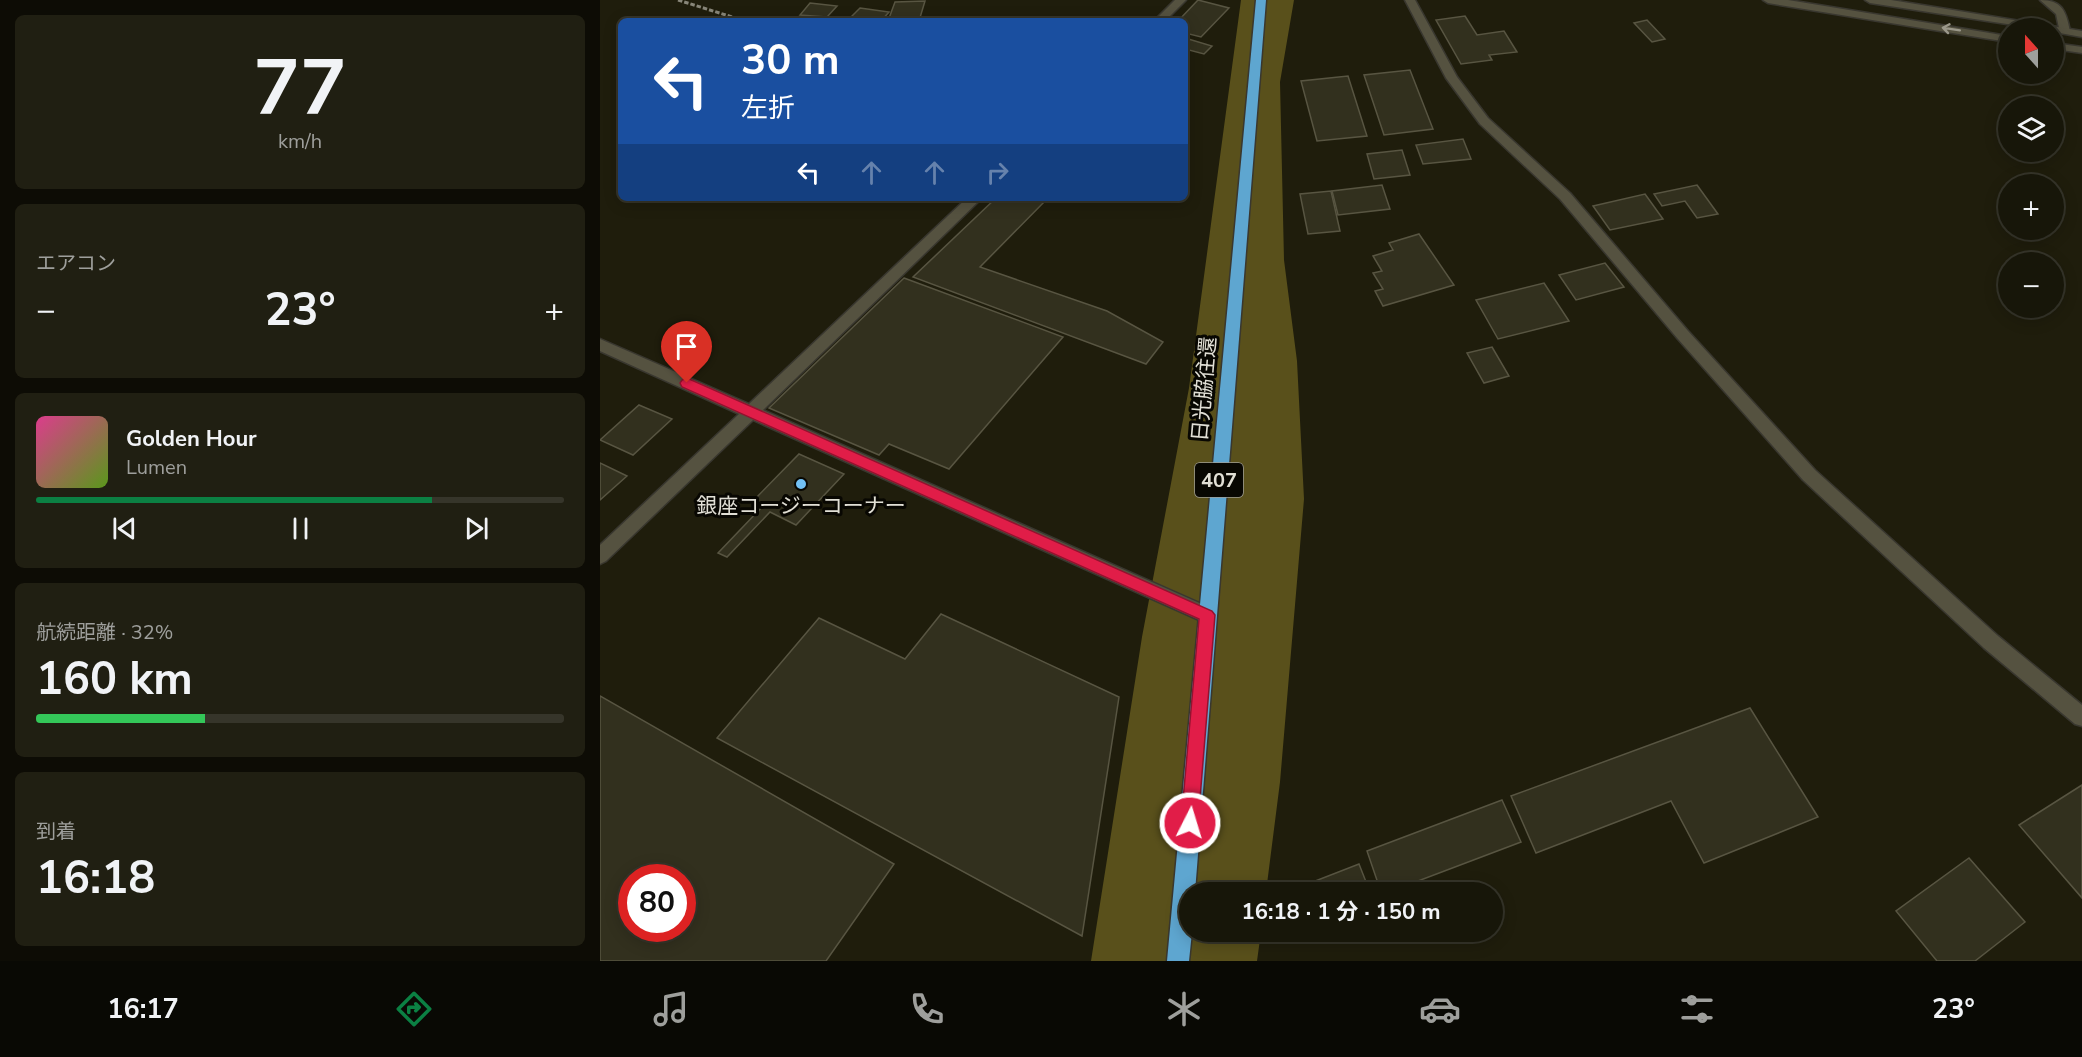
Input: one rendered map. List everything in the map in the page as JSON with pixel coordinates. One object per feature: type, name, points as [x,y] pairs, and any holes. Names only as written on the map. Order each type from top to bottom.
[{"type":"highway","name":"日光脇往還","points":[[1178,961],[1261,0]]},
{"type":"street","points":[[1162,18],[1181,0]]},
{"type":"street","points":[[1410,0],[1452,78],[1484,121],[1565,196],[1683,335],[1809,475],[1975,627],[2082,717]]},
{"type":"street","points":[[1768,0],[1998,37]]},
{"type":"street","points":[[1870,0],[1998,20]]},
{"type":"street","points":[[2045,0],[2061,13],[2059,18]]},
{"type":"street","points":[[2064,31],[2082,34]]},
{"type":"street","points":[[2064,47],[2082,50]]},
{"type":"street","points":[[600,556],[972,201]]},
{"type":"street","points":[[600,345],[1207,615]]},
{"type":"path","points":[[678,0],[735,18]]},
{"type":"shaded area","points":[[1241,0],[1294,0],[1280,82],[1284,260],[1297,361],[1304,499],[1280,782],[1267,882],[1179,882],[1179,942],[1260,942],[1257,961],[1091,961],[1142,637],[1189,388]]},
{"type":"building","points":[[1198,0],[1229,8],[1201,37],[1188,34],[1188,18],[1181,18]]},
{"type":"building","points":[[925,1],[920,18],[889,18],[895,2]]},
{"type":"building","points":[[810,3],[837,6],[827,17],[800,15]]},
{"type":"building","points":[[860,8],[889,12],[884,18],[850,18]]},
{"type":"building","points":[[1465,16],[1477,35],[1504,31],[1517,52],[1489,55],[1492,60],[1461,64],[1436,20]]},
{"type":"building","points":[[1647,20],[1665,39],[1652,42],[1634,23]]},
{"type":"building","points":[[1188,39],[1212,46],[1204,54],[1188,50]]},
{"type":"building","points":[[1410,70],[1433,129],[1384,135],[1364,75]]},
{"type":"building","points":[[1348,76],[1367,136],[1317,141],[1301,81]]},
{"type":"building","points":[[1463,139],[1471,159],[1423,164],[1416,145]]},
{"type":"building","points":[[1402,150],[1410,175],[1374,179],[1367,154]]},
{"type":"building","points":[[1382,185],[1390,209],[1338,215],[1332,191]]},
{"type":"building","points":[[1697,185],[1718,214],[1697,218],[1685,201],[1662,206],[1654,194]]},
{"type":"building","points":[[1331,191],[1340,231],[1308,234],[1300,194]]},
{"type":"building","points":[[1645,194],[1663,219],[1610,230],[1593,206]]},
{"type":"building","points":[[993,201],[1045,201],[980,267],[1107,311],[1163,342],[1146,364],[913,277]]},
{"type":"building","points":[[1419,234],[1454,285],[1383,306],[1375,291],[1383,289],[1373,273],[1382,271],[1373,256],[1393,250],[1389,243]]},
{"type":"building","points":[[1605,263],[1624,287],[1576,300],[1559,275]]},
{"type":"building","points":[[904,278],[1063,337],[949,469],[889,444],[879,455],[769,408]]},
{"type":"building","points":[[1544,283],[1569,321],[1498,339],[1476,300]]},
{"type":"building","points":[[1492,347],[1509,376],[1484,383],[1467,353]]},
{"type":"building","points":[[639,405],[672,419],[633,455],[600,440]]},
{"type":"building","points":[[799,454],[844,474],[796,525],[770,512],[727,557],[718,553],[762,507],[752,502]]},
{"type":"building","points":[[600,463],[627,476],[600,500]]},
{"type":"building","points":[[941,614],[1119,697],[1082,936],[717,738],[819,618],[905,659]]},
{"type":"building","points":[[600,696],[894,864],[826,961],[600,961]]},
{"type":"building","points":[[1750,708],[1818,817],[1704,863],[1671,801],[1536,853],[1511,796]]},
{"type":"building","points":[[2082,785],[2082,898],[2019,825]]},
{"type":"building","points":[[1502,800],[1521,842],[1415,882],[1378,882],[1367,851]]},
{"type":"building","points":[[1969,858],[2025,922],[1975,961],[1937,961],[1896,911]]},
{"type":"building","points":[[1359,864],[1366,882],[1313,882]]},
{"type":"place","name":"銀座コージーコーナー","points":[[801,484]]},
{"type":"route","points":[[687,383],[1207,615],[1190,823]]}]
